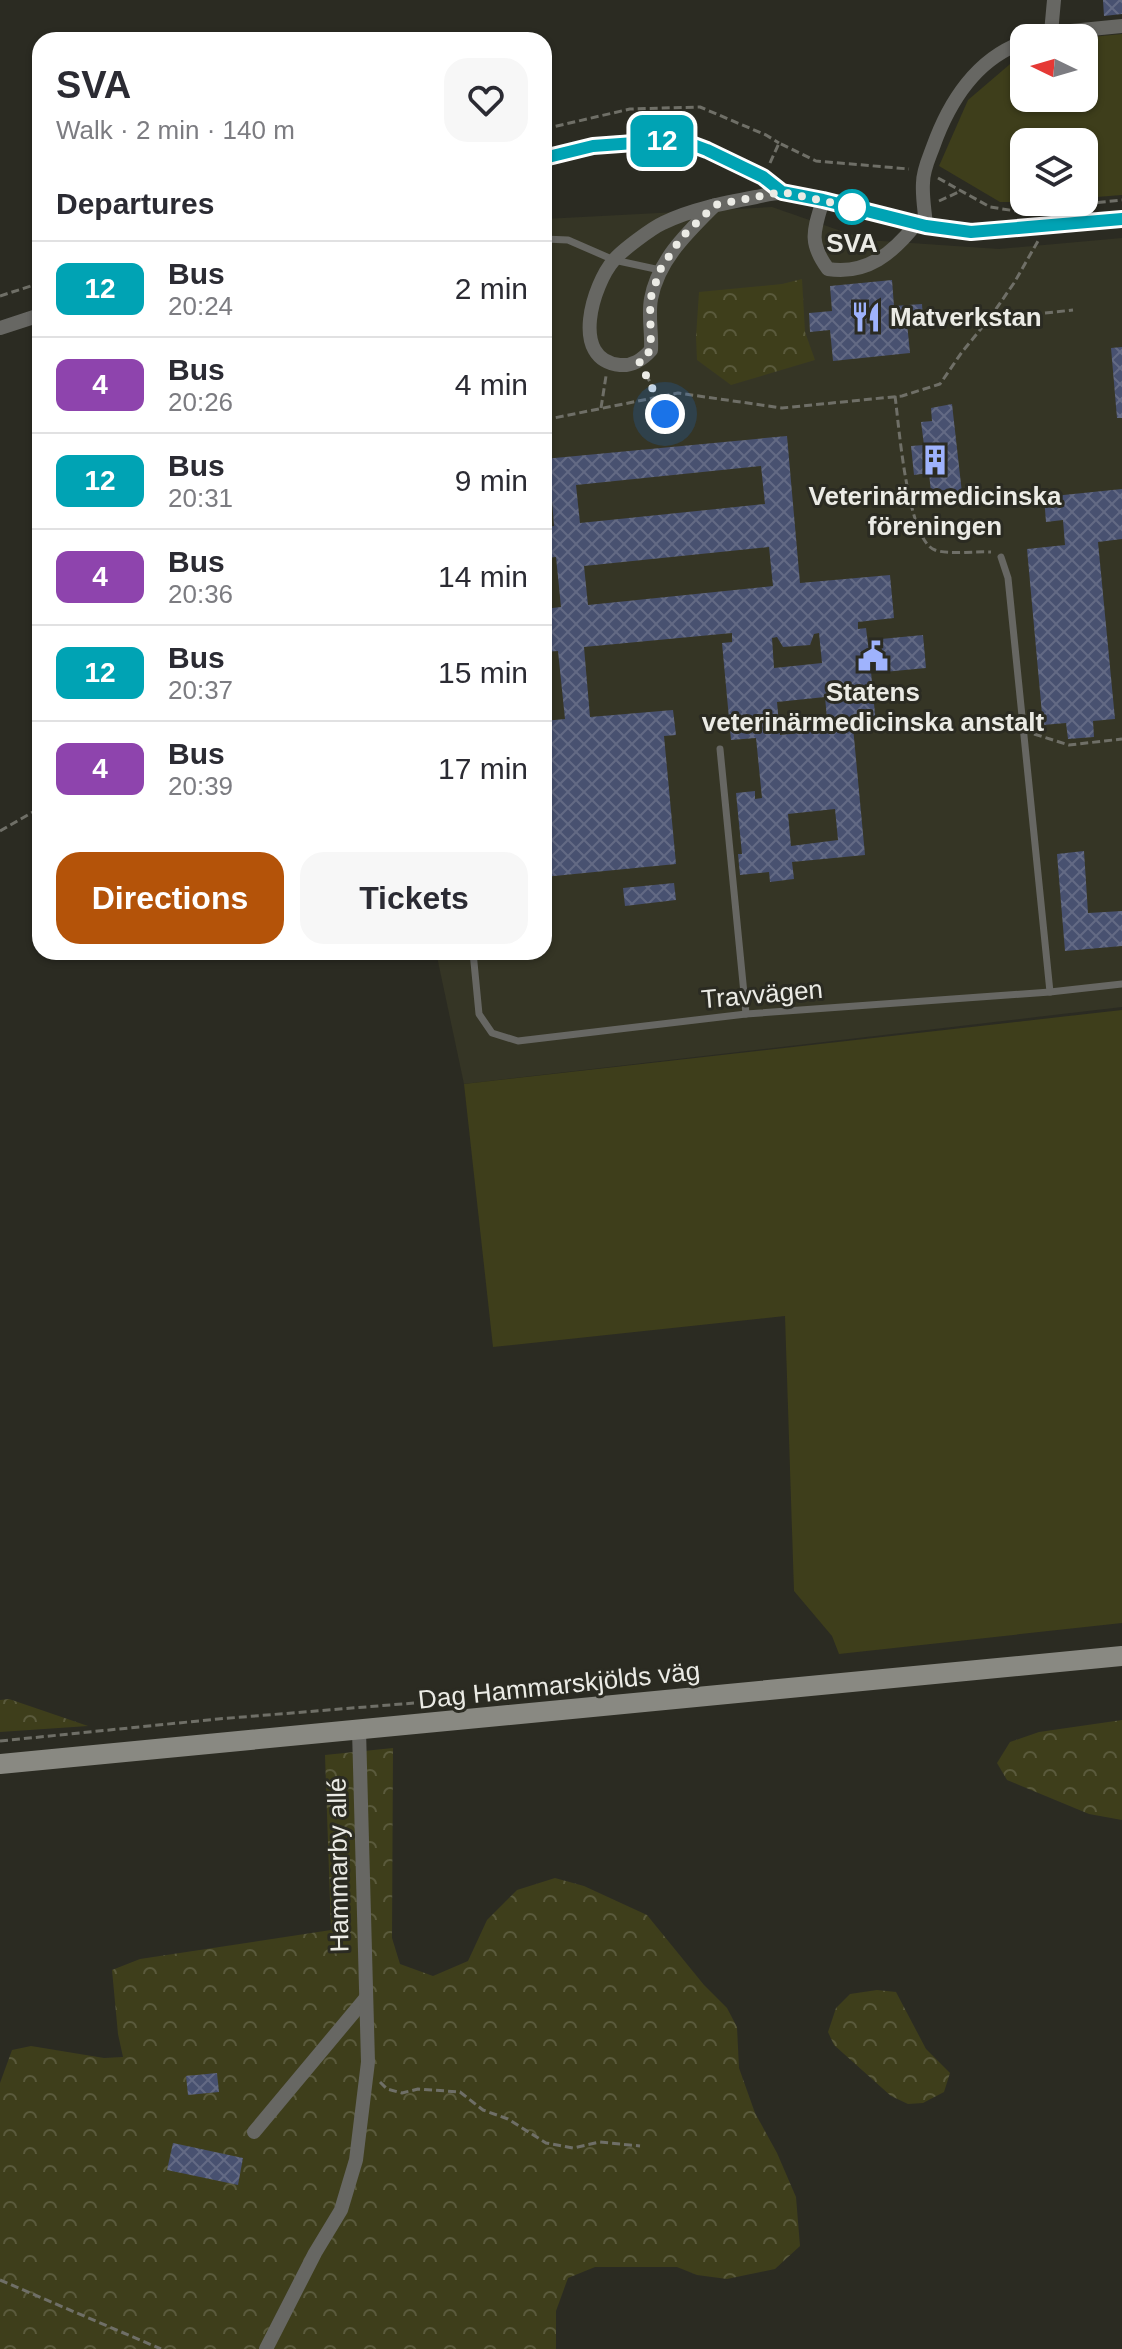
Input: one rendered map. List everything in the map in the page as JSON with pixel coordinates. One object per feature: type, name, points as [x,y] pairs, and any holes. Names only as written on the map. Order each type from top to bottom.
[{"type":"main road","name":"Dag Hammarskjölds väg","points":[[0,1764],[1122,1656]]},
{"type":"street","points":[[1047,24],[1054,0]]},
{"type":"street","points":[[1098,29],[1122,26]]},
{"type":"street","points":[[823,200],[813,230],[819,256],[828,269],[858,270],[874,263],[904,239],[921,225],[925,171],[942,121],[961,90],[986,64],[1010,50]]},
{"type":"street","points":[[552,156],[593,146],[662,141],[691,144],[763,177],[782,192]]},
{"type":"street","points":[[715,205],[681,238],[660,270],[650,300],[651,350],[639,361],[626,365],[609,364],[597,354],[590,336],[590,315],[594,296],[614,260],[658,225],[715,205],[782,192],[921,225],[971,232],[1122,219]]},
{"type":"street","points":[[0,328],[32,318]]},
{"type":"street","name":"Hammarby allé","points":[[266,2349],[315,2253],[341,2210],[356,2160],[368,2062],[359,1730]]},
{"type":"street","points":[[254,2132],[365,1999]]},
{"type":"lane","points":[[552,239],[568,240],[614,260],[660,270]]},
{"type":"lane","points":[[1001,557],[1008,578],[1050,992]]},
{"type":"lane","points":[[720,749],[746,1014]]},
{"type":"lane","name":"Travvägen","points":[[474,960],[479,1014],[492,1033],[518,1041],[746,1014],[1122,984]]},
{"type":"path","points":[[552,127],[630,109],[700,107],[766,135],[816,161],[925,171],[990,207],[1016,211],[1122,200]]},
{"type":"path","points":[[763,177],[779,143]]},
{"type":"path","points":[[552,418],[678,393],[782,408],[895,396],[940,384],[1014,283],[1045,226]]},
{"type":"path","points":[[0,296],[32,286]]},
{"type":"path","points":[[989,319],[1073,310]]},
{"type":"path","points":[[639,361],[665,414]]},
{"type":"path","points":[[601,408],[609,364]]},
{"type":"path","points":[[895,396],[908,488],[917,531],[925,544],[937,551],[990,552],[1001,557]]},
{"type":"path","points":[[1023,730],[1069,745],[1122,739]]},
{"type":"path","points":[[0,831],[32,813]]},
{"type":"path","points":[[366,2078],[377,2079],[387,2089],[402,2093],[418,2089],[460,2092],[483,2110],[508,2119],[546,2143],[573,2148],[600,2142],[640,2146]]},
{"type":"path","points":[[0,2280],[161,2349]]},
{"type":"shaded area","points":[[772,207],[867,240],[999,249],[1122,238],[1122,1007],[464,1084],[438,960],[552,960],[552,219]]},
{"type":"green space","points":[[1122,34],[1122,195],[1098,197],[1098,128],[1010,128],[1010,202],[1000,202],[939,166],[968,100],[1010,64],[1010,112],[1098,112],[1098,36]]},
{"type":"green space","points":[[802,279],[805,332],[815,360],[731,385],[697,360],[699,292],[782,284]]},
{"type":"green space","points":[[1122,1010],[1122,1623],[839,1654],[832,1636],[794,1591],[785,1316],[493,1347],[464,1084]]},
{"type":"green space","points":[[9,1699],[88,1726],[0,1732],[0,1700]]},
{"type":"green space","points":[[1122,1720],[1122,1820],[1089,1814],[1007,1780],[997,1763],[1010,1742],[1039,1732]]},
{"type":"green space","points":[[393,1748],[392,1938],[400,1964],[433,1976],[468,1961],[487,1920],[517,1890],[555,1878],[584,1886],[647,1915],[704,1985],[727,2008],[737,2027],[739,2068],[755,2113],[796,2197],[800,2246],[775,2269],[727,2279],[697,2275],[677,2267],[595,2267],[568,2278],[556,2311],[556,2349],[0,2349],[0,2083],[12,2050],[31,2046],[104,2058],[123,2057],[112,1970],[140,1959],[331,1930],[325,1755]]},
{"type":"green space","points":[[877,1990],[896,1992],[926,2049],[950,2073],[944,2092],[923,2103],[908,2104],[891,2096],[834,2045],[828,2032],[836,2008],[850,1994]]},
{"type":"building","points":[[1103,0],[1122,0],[1122,14],[1104,16]]},
{"type":"building","name":"Matverkstan","points":[[892,280],[894,306],[922,304],[923,321],[907,323],[910,353],[833,361],[830,330],[810,332],[809,313],[832,311],[830,286]]},
{"type":"building","points":[[1122,347],[1122,418],[1117,418],[1111,348]]},
{"type":"building","name":"Veterinärmedicinska föreningen","points":[[952,404],[962,493],[946,494],[946,490],[931,492],[929,473],[914,475],[911,446],[924,445],[921,422],[932,421],[931,408]]},
{"type":"building","name":"Statens veterinärmedicinska anstalt","points":[[787,436],[800,583],[890,575],[894,618],[858,622],[858,629],[866,628],[869,652],[882,651],[881,639],[923,635],[926,668],[884,672],[883,660],[870,661],[876,725],[853,727],[865,855],[792,862],[794,879],[770,882],[769,872],[740,875],[738,854],[742,854],[736,793],[755,791],[755,799],[762,798],[756,738],[731,740],[722,643],[732,642],[732,633],[584,647],[590,717],[673,710],[676,735],[664,736],[676,864],[552,876],[552,720],[565,719],[558,651],[552,651],[552,608],[561,607],[556,557],[552,557],[552,458]],"holes":[[[761,466],[765,504],[580,523],[576,485]],[[769,547],[773,586],[588,605],[584,566]],[[819,633],[822,663],[774,668],[772,638],[777,637],[783,647],[810,645],[814,634]],[[825,697],[828,730],[780,735],[777,702]],[[835,809],[838,840],[791,846],[788,814]]]},
{"type":"building","points":[[1122,489],[1122,539],[1098,542],[1115,719],[1093,721],[1094,737],[1068,739],[1066,723],[1043,725],[1027,549],[1065,545],[1063,520],[1046,522],[1044,497]]},
{"type":"building","points":[[1084,851],[1088,913],[1122,911],[1122,946],[1065,951],[1057,854]]},
{"type":"building","points":[[674,883],[676,900],[625,906],[623,888]]},
{"type":"building","points":[[217,2073],[219,2092],[188,2095],[186,2076]]},
{"type":"building","points":[[173,2143],[243,2158],[238,2185],[167,2170]]},
{"type":"bus line","name":"12","points":[[552,156],[593,146],[662,141],[691,144],[763,177],[782,192],[926,226],[971,232],[1122,219]]},
{"type":"place","name":"SVA","points":[[852,207]]},
{"type":"place","name":"Matverkstan","points":[[866,317]]},
{"type":"place","name":"Veterinärmedicinska föreningen","points":[[935,460]]},
{"type":"place","name":"Statens veterinärmedicinska anstalt","points":[[873,656]]},
{"type":"route","points":[[665,414],[639,361],[651,350],[650,300],[660,270],[681,238],[715,205],[782,192],[852,207]]}]
